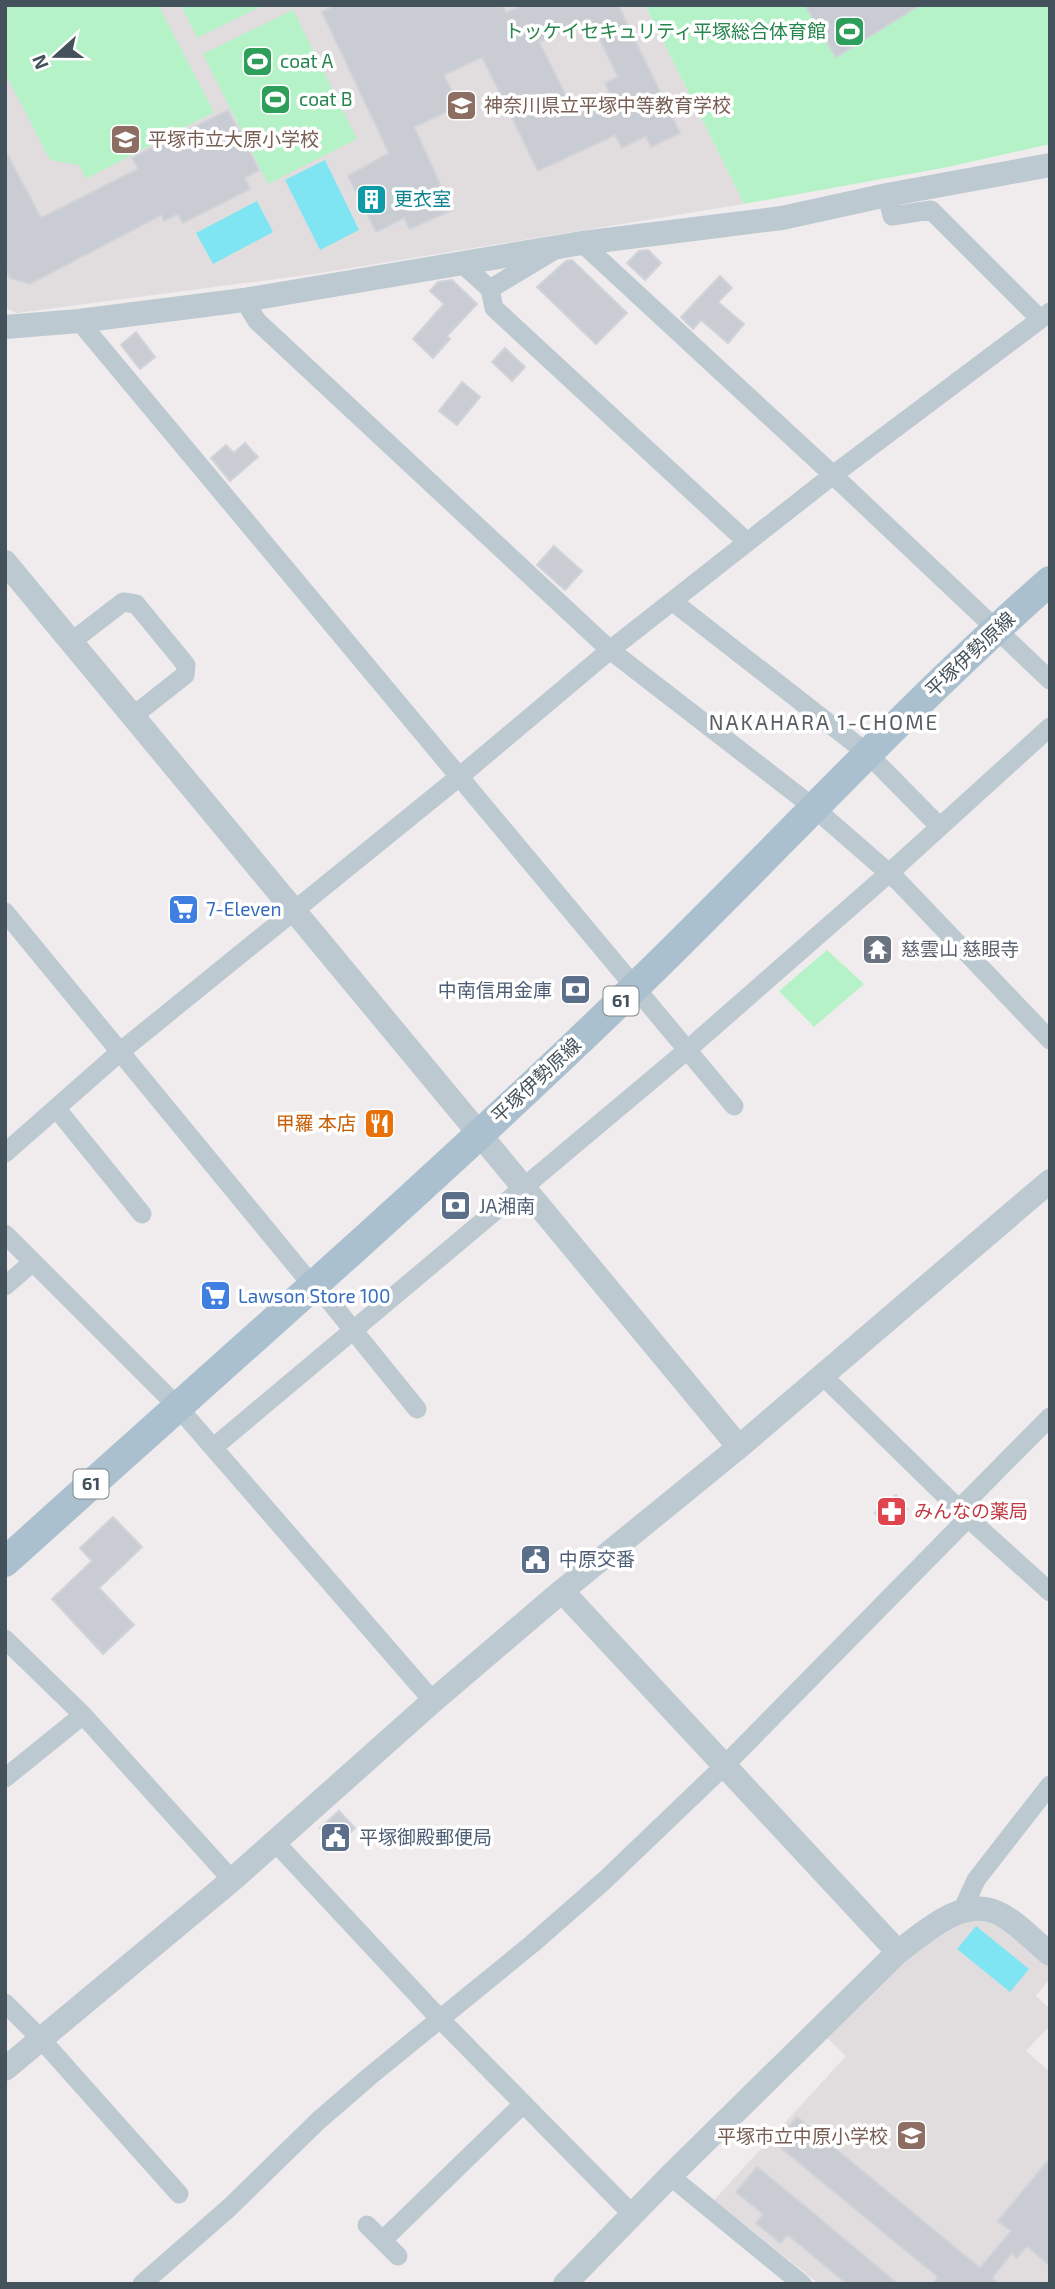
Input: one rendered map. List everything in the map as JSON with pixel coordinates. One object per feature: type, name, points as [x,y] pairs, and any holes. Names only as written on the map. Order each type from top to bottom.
[{"type":"main road","name":"平塚伊勢原線","points":[[5,1562],[314,1284],[634,988],[867,753],[995,629],[1050,581]]},
{"type":"street","points":[[5,327],[79,321],[244,300],[571,245],[782,218],[887,195],[1050,165]]},
{"type":"street","points":[[5,1153],[121,1051],[459,777],[610,650],[833,475],[1047,314],[931,210],[892,216],[887,195]]},
{"type":"street","points":[[490,289],[571,245]]},
{"type":"street","points":[[571,245],[833,475],[1050,680]]},
{"type":"street","points":[[460,262],[490,289],[494,308],[747,542]]},
{"type":"street","points":[[244,300],[257,321],[610,650],[813,807],[898,881],[1050,1040]]},
{"type":"street","points":[[79,321],[734,1106]]},
{"type":"street","points":[[5,562],[739,1447]]},
{"type":"street","points":[[672,601],[867,753],[940,827]]},
{"type":"street","points":[[71,642],[123,602],[136,604],[186,664],[185,675],[133,716]]},
{"type":"street","points":[[214,1447],[686,1051],[1050,727]]},
{"type":"street","points":[[5,912],[417,1409]]},
{"type":"street","points":[[56,1108],[142,1214]]},
{"type":"street","points":[[5,2068],[141,1958],[433,1701],[562,1591],[823,1377],[1050,1181]]},
{"type":"street","points":[[5,1234],[177,1406],[433,1701]]},
{"type":"street","points":[[5,1286],[33,1262]]},
{"type":"street","points":[[823,1377],[963,1514],[1045,1580]]},
{"type":"street","points":[[142,2284],[230,2207],[318,2121],[605,1881],[724,1766],[963,1514],[1050,1417]]},
{"type":"street","points":[[562,1591],[898,1952]]},
{"type":"street","points":[[5,1639],[83,1715],[232,1880]]},
{"type":"street","points":[[5,1778],[83,1715]]},
{"type":"street","points":[[962,1911],[976,1880],[1050,1784]]},
{"type":"street","points":[[275,1842],[440,2019],[632,2214]]},
{"type":"street","points":[[565,2284],[670,2175],[898,1952],[927,1931],[962,1911],[979,1907],[1000,1914],[1050,1954]]},
{"type":"street","points":[[5,2003],[40,2038],[179,2194]]},
{"type":"street","points":[[383,2240],[523,2104]]},
{"type":"street","points":[[670,2175],[802,2284]]},
{"type":"street","points":[[367,2225],[398,2256]]},
{"type":"shaded area","name":"神奈川県立平塚中等教育学校","points":[[5,5],[645,5],[744,204],[314,274],[17,313],[5,308]]},
{"type":"shaded area","name":"平塚市立中原小学校","points":[[983,1914],[1050,1962],[1050,1978],[1036,1996],[1050,2009],[1050,2026],[1026,2051],[1050,2072],[1050,2281],[1048,2284],[819,2284],[714,2200],[846,2056],[822,2033],[922,1945],[963,1919]]},
{"type":"green space","points":[[5,5],[158,5],[214,112],[86,179],[79,165],[50,160],[5,73]]},
{"type":"green space","points":[[181,5],[264,5],[197,38]]},
{"type":"green space","points":[[645,5],[1050,5],[1050,144],[948,167],[744,204]]},
{"type":"green space","points":[[293,10],[357,139],[268,184],[203,54]]},
{"type":"green space","points":[[827,950],[864,984],[814,1027],[779,991]]},
{"type":"water","points":[[325,160],[359,230],[320,250],[285,180]]},
{"type":"water","points":[[257,201],[273,232],[213,264],[196,233]]},
{"type":"water","points":[[976,1926],[1029,1969],[1010,1992],[957,1949]]},
{"type":"building","points":[[336,5],[502,5],[506,13],[523,5],[622,5],[619,7],[680,133],[651,147],[646,136],[622,148],[615,135],[538,171],[482,57],[444,75],[459,106],[414,127],[452,210],[410,229],[404,218],[376,232],[348,176],[389,153],[322,12]],"holes":[[[590,19],[618,77],[605,83],[612,98],[575,114],[539,42]]]},
{"type":"building","name":"トッケイセキュリティ平塚総合体育館","points":[[805,5],[920,5],[836,57]]},
{"type":"building","points":[[228,110],[259,170],[245,178],[250,189],[183,223],[178,214],[164,221],[161,215],[30,284],[10,278],[5,268],[5,150],[41,218],[138,169],[132,158]]},
{"type":"building","points":[[648,250],[661,263],[645,280],[627,263],[639,251]]},
{"type":"building","points":[[572,260],[627,313],[596,344],[537,287],[566,261]]},
{"type":"building","points":[[720,276],[732,288],[718,302],[744,324],[728,343],[701,320],[693,329],[681,317]]},
{"type":"building","points":[[452,280],[477,304],[447,336],[450,339],[433,358],[413,339],[444,304],[430,291],[438,282]]},
{"type":"building","points":[[136,332],[155,357],[140,369],[121,345]]},
{"type":"building","points":[[505,348],[525,367],[512,381],[492,362]]},
{"type":"building","points":[[462,382],[480,397],[457,425],[439,411]]},
{"type":"building","points":[[245,443],[258,457],[230,481],[211,458],[226,445],[234,453]]},
{"type":"building","points":[[554,546],[582,571],[565,590],[537,565]]},
{"type":"building","name":"みんなの薬局","points":[[896,1495],[907,1509],[886,1526],[875,1513]]},
{"type":"building","points":[[113,1517],[142,1547],[99,1588],[134,1625],[103,1654],[52,1599],[92,1561],[80,1548]]},
{"type":"building","name":"平塚御殿郵便局","points":[[339,1811],[355,1828],[336,1846],[320,1828]]},
{"type":"building","points":[[797,2117],[980,2268],[1011,2231],[998,2221],[1050,2158],[1050,2266],[1027,2246],[1017,2258],[1012,2253],[992,2278],[999,2284],[932,2284],[938,2277],[775,2143]]},
{"type":"building","points":[[757,2167],[898,2284],[847,2284],[788,2235],[780,2243],[756,2223],[763,2214],[736,2192]]},
{"type":"place","name":"トッケイセキュリティ平塚総合体育館","points":[[849,31]]},
{"type":"place","name":"coat A","points":[[257,61]]},
{"type":"place","name":"coat B","points":[[276,99]]},
{"type":"place","name":"神奈川県立平塚中等教育学校","points":[[461,105]]},
{"type":"place","name":"平塚市立大原小学校","points":[[125,139]]},
{"type":"place","name":"更衣室","points":[[371,199]]},
{"type":"place","name":"7-Eleven","points":[[183,909]]},
{"type":"place","name":"慈雲山 慈眼寺","points":[[878,949]]},
{"type":"place","name":"中南信用金庫","points":[[575,990]]},
{"type":"place","name":"甲羅 本店","points":[[379,1123]]},
{"type":"place","name":"JA湘南","points":[[456,1206]]},
{"type":"place","name":"Lawson Store 100","points":[[215,1296]]},
{"type":"place","name":"みんなの薬局","points":[[891,1511]]},
{"type":"place","name":"中原交番","points":[[536,1559]]},
{"type":"place","name":"平塚御殿郵便局","points":[[336,1837]]},
{"type":"place","name":"平塚市立中原小学校","points":[[911,2136]]},
{"type":"district","name":"NAKAHARA 1-CHOME","points":[[824,723]]}]
